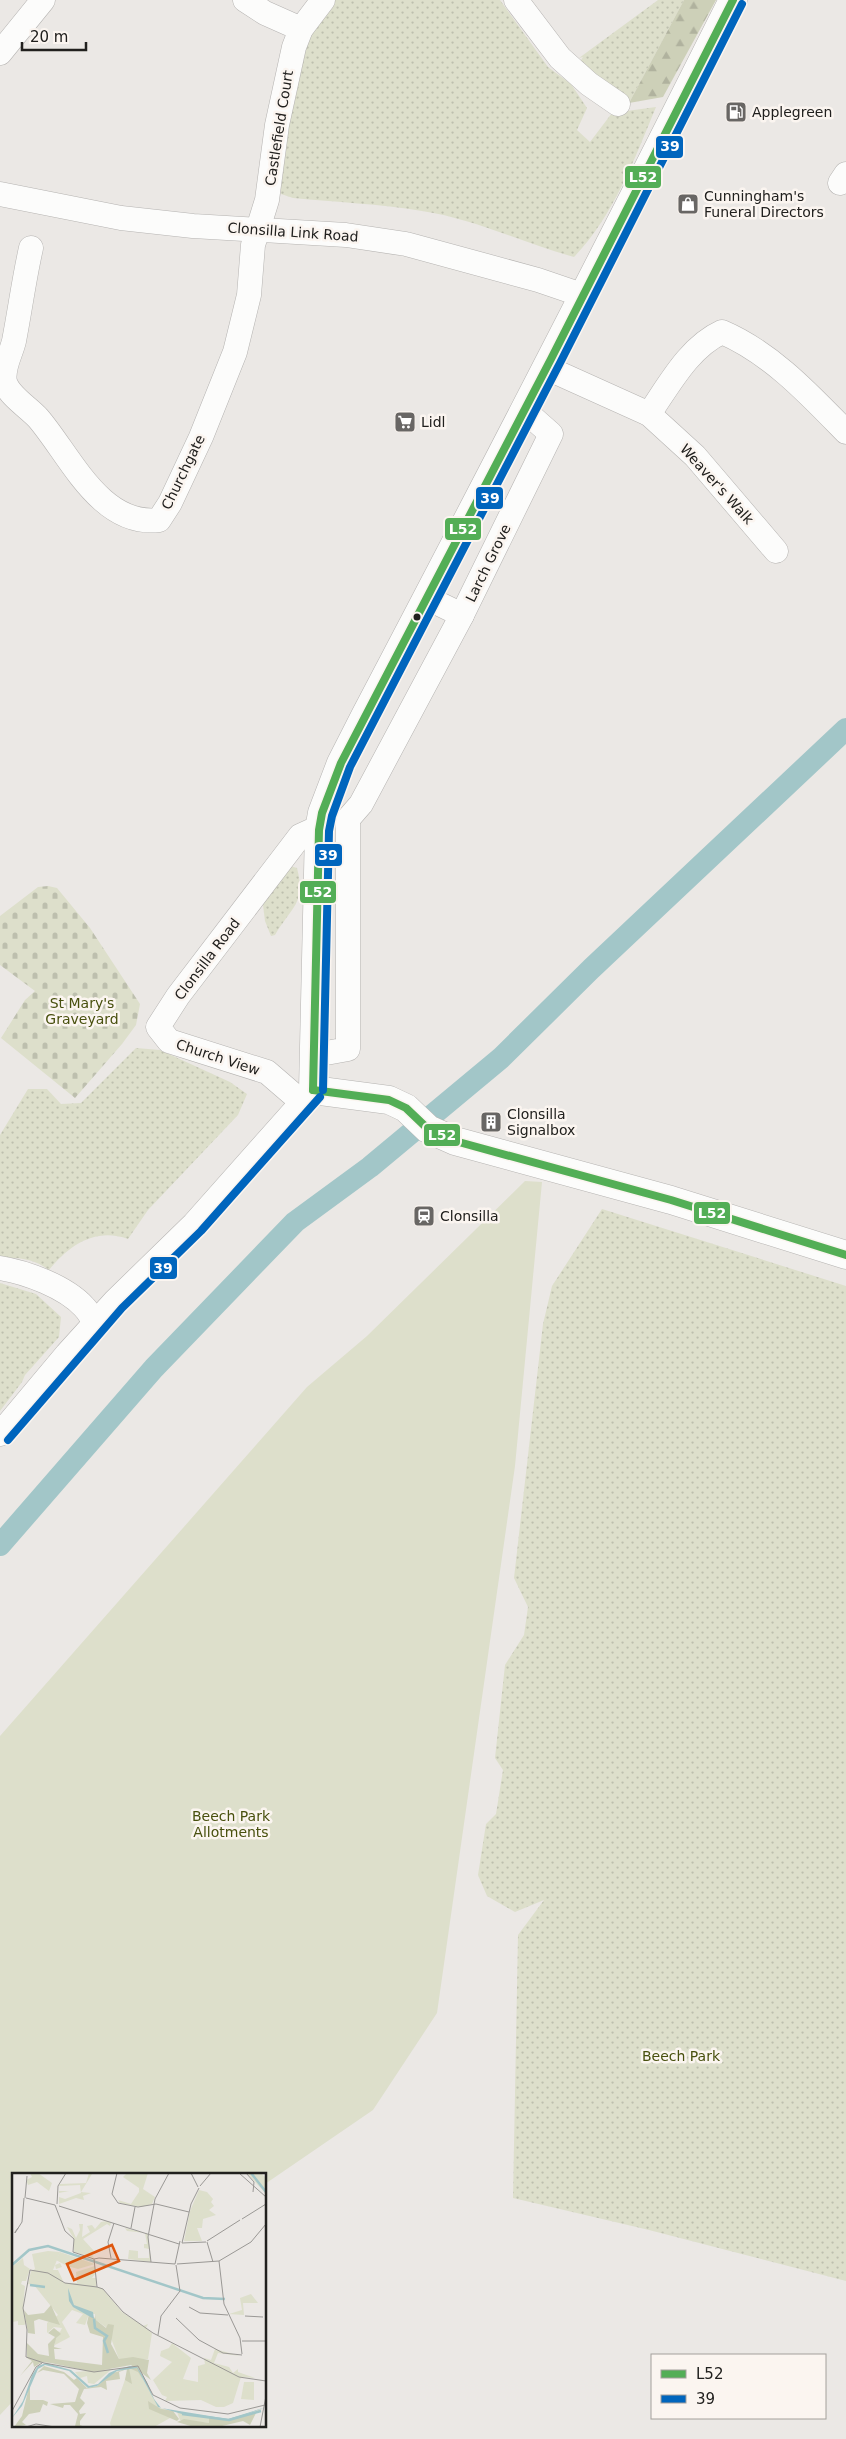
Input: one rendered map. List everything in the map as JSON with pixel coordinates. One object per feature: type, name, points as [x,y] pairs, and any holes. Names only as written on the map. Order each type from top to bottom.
[{"type":"main road","points":[[733,0],[582,295],[525,411],[341,763],[321,821],[317,868],[315,1055],[308,1096],[389,1100],[406,1108],[436,1134],[508,1157],[671,1200],[846,1255]]},
{"type":"street","points":[[0,53],[43,0]]},
{"type":"street","points":[[245,0],[265,13],[301,28]]},
{"type":"street","name":"Castlefield Court","points":[[258,229],[267,200],[283,90],[301,28],[322,0]]},
{"type":"street","points":[[516,0],[560,58],[589,84],[618,104]]},
{"type":"street","name":"Clonsilla Link Road","points":[[0,194],[121,218],[193,226],[346,235],[406,244],[538,280],[582,295]]},
{"type":"street","name":"Churchgate","points":[[31,248],[14,342],[5,372],[5,382],[13,394],[38,419],[85,483],[117,510],[133,519],[148,521],[159,520],[170,503],[225,378],[245,317],[249,295],[253,245],[258,229]]},
{"type":"street","points":[[649,414],[696,350],[707,339],[722,332],[746,342],[781,370],[846,432]]},
{"type":"street","name":"Weaver's Walk","points":[[547,368],[649,414],[695,456],[776,551]]},
{"type":"street","name":"Larch Grove","points":[[348,819],[361,804],[462,615],[551,434],[525,411]]},
{"type":"street","name":"Larch Grove","points":[[427,598],[462,615]]},
{"type":"street","points":[[315,1055],[348,1049],[348,819],[321,821]]},
{"type":"street","name":"Clonsilla Road","points":[[158,1027],[178,996],[300,836],[311,831],[321,821]]},
{"type":"street","points":[[316,957],[347,956]]},
{"type":"street","name":"Church View","points":[[158,1027],[169,1041],[267,1072],[308,1096]]},
{"type":"street","points":[[0,1434],[95,1324],[194,1224],[308,1096]]},
{"type":"street","points":[[0,1268],[29,1275],[59,1289],[84,1307],[95,1324]]},
{"type":"green space","points":[[335,0],[500,0],[548,67],[571,84],[587,108],[577,130],[590,142],[612,113],[656,107],[612,205],[588,241],[574,257],[480,225],[442,215],[390,207],[293,198],[281,194],[277,174],[297,62],[320,20]]},
{"type":"green space","points":[[658,0],[684,0],[629,103],[577,66],[583,57],[579,58]]},
{"type":"green space","points":[[684,0],[716,0],[663,97],[629,103]]},
{"type":"green space","points":[[290,866],[297,868],[300,890],[292,911],[275,935],[271,936],[265,921],[262,897]]},
{"type":"green space","name":"St Mary's Graveyard","points":[[48,886],[57,888],[90,928],[140,1004],[136,1025],[75,1098],[1,1038],[25,1000],[35,991],[0,965],[0,916],[38,887]]},
{"type":"green space","points":[[136,1048],[160,1050],[230,1082],[247,1094],[238,1115],[148,1210],[128,1239],[105,1235],[94,1237],[74,1246],[49,1270],[38,1263],[26,1260],[0,1258],[0,1135],[28,1089],[47,1089],[61,1104],[81,1103]]},
{"type":"green space","name":"Beech Park Allotments","points":[[525,1181],[542,1182],[515,1466],[437,2013],[373,2110],[266,2183],[266,2173],[12,2173],[12,2402],[0,2415],[0,1736],[307,1387],[367,1336]]},
{"type":"green space","name":"Beech Park","points":[[602,1209],[846,1286],[846,2281],[649,2230],[513,2198],[518,1935],[544,1900],[515,1912],[487,1896],[478,1875],[486,1824],[496,1814],[503,1770],[495,1758],[505,1665],[524,1635],[528,1607],[514,1578],[543,1324],[552,1286]]},
{"type":"green space","points":[[0,1283],[36,1294],[61,1317],[59,1337],[25,1375],[22,1382],[0,1411]]},
{"type":"waterway","points":[[0,1545],[154,1368],[295,1222],[370,1167],[501,1058],[591,969],[846,729]]},
{"type":"transit line","name":"L52","points":[[313,1090],[319,830],[322,813],[341,763],[551,359],[733,0]]},
{"type":"transit line","name":"39","points":[[323,1090],[329,831],[332,816],[350,767],[560,363],[742,4]]},
{"type":"transit line","name":"L52","points":[[313,1090],[389,1100],[406,1108],[428,1129],[455,1141],[671,1200],[846,1255]]},
{"type":"transit line","name":"39","points":[[8,1440],[122,1308],[201,1231],[320,1097]]},
{"type":"place","name":"Applegreen","points":[[736,112]]},
{"type":"place","name":"Cunningham's Funeral Directors","points":[[688,204]]},
{"type":"place","name":"Lidl","points":[[405,422]]},
{"type":"place","name":"Clonsilla Signalbox","points":[[491,1122]]},
{"type":"place","name":"Clonsilla","points":[[424,1216]]}]
